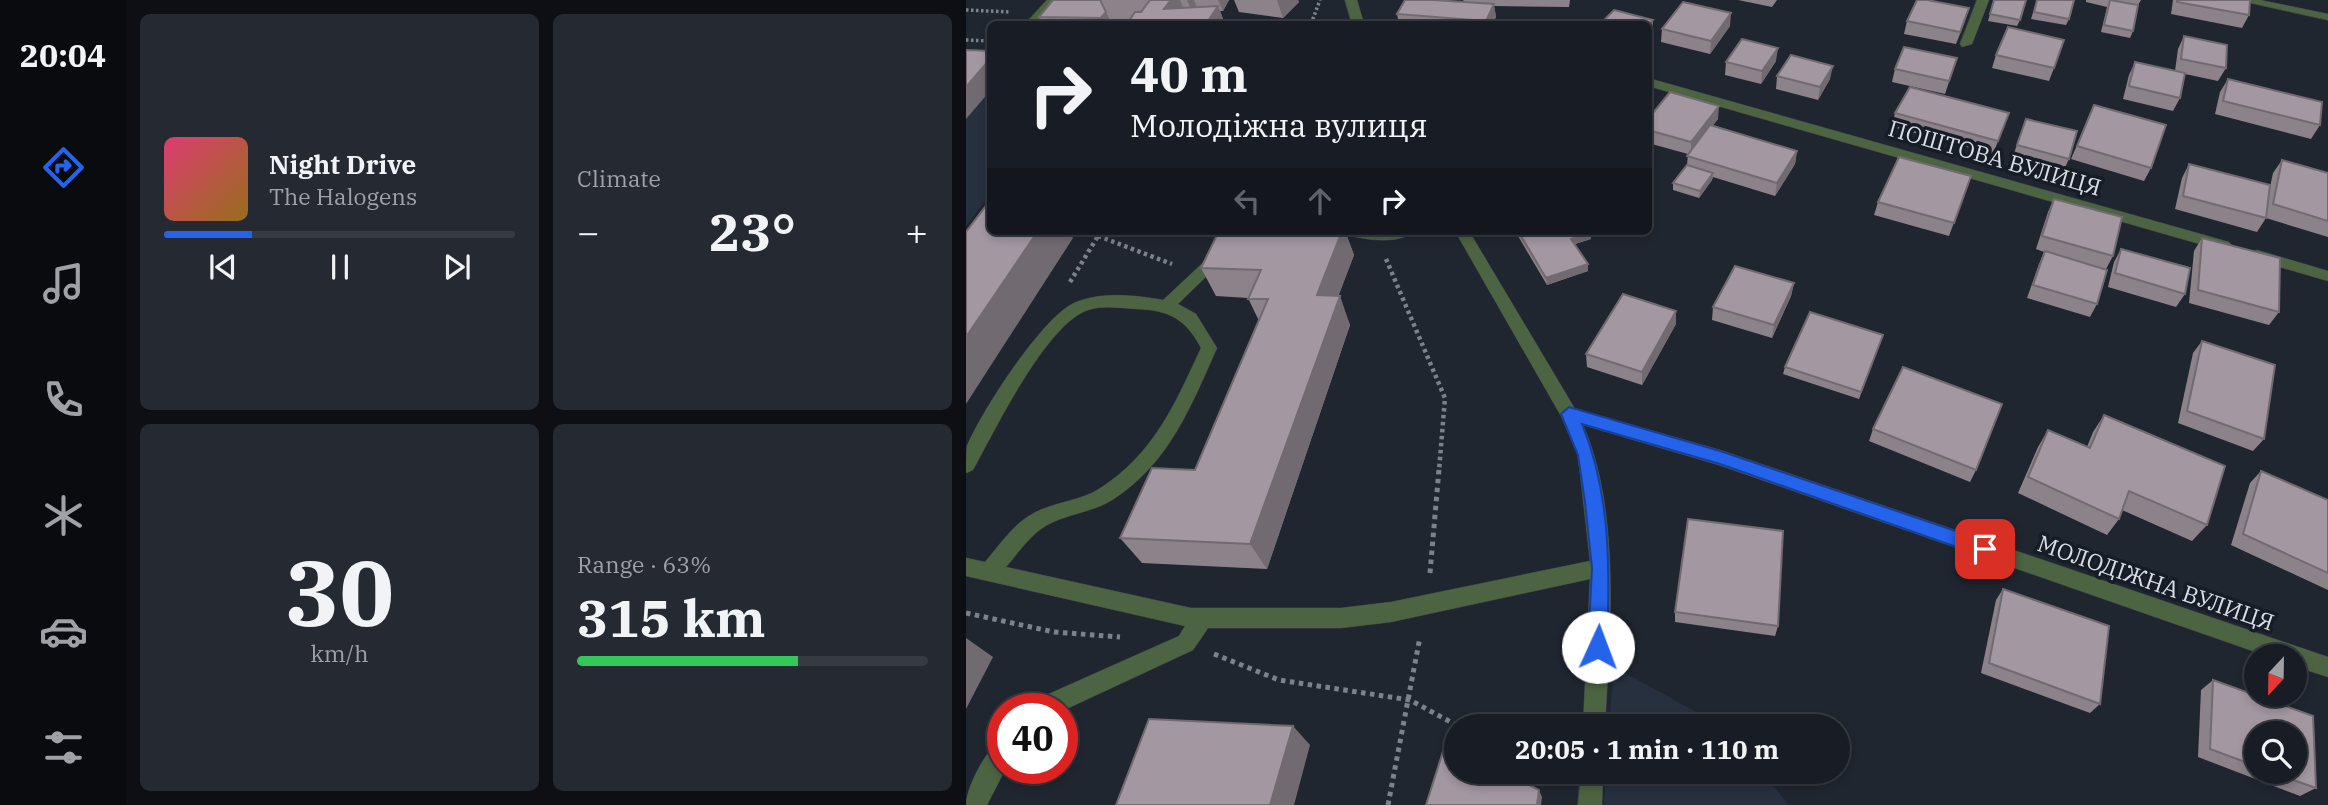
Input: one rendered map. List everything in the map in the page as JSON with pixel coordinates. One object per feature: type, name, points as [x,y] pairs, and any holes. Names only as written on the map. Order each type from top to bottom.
[{"type":"street","points":[[1033,21],[1053,0]]},
{"type":"street","points":[[1351,0],[1357,21]]},
{"type":"street","points":[[1966,44],[1983,0]]},
{"type":"street","points":[[2243,0],[2328,17]]},
{"type":"street","name":"ПОШТОВА ВУЛИЦЯ","points":[[1652,83],[2328,276]]},
{"type":"street","points":[[1168,303],[1241,235]]},
{"type":"street","points":[[1372,235],[1383,235]]},
{"type":"street","points":[[1464,235],[1569,414],[1587,455],[1601,568],[1595,714]]},
{"type":"street","points":[[966,465],[1047,334],[1077,309],[1105,302],[1168,303],[1197,325],[1209,348],[1174,425],[1148,458],[1105,495],[1040,519],[1026,530],[990,571]]},
{"type":"street","name":"МОЛОДІЖНА ВУЛИЦЯ","points":[[1569,414],[1720,458],[2328,667]]},
{"type":"street","points":[[966,567],[1191,618],[1341,618],[1425,605],[1601,568]]},
{"type":"street","points":[[1076,693],[1186,643],[1203,618]]},
{"type":"street","points":[[975,805],[987,778]]},
{"type":"street","points":[[1590,805],[1591,784]]},
{"type":"path","points":[[1312,21],[1320,0]]},
{"type":"path","points":[[966,10],[1040,13]]},
{"type":"path","points":[[966,40],[987,41]]},
{"type":"path","points":[[1095,235],[1199,274]]},
{"type":"path","points":[[1082,284],[1069,284],[1098,236]]},
{"type":"path","points":[[1377,236],[1445,398],[1430,575],[1388,805]]},
{"type":"path","points":[[1418,577],[1430,575]]},
{"type":"shaded area","points":[[966,50],[987,52],[987,198],[966,226]]},
{"type":"shaded area","points":[[1614,667],[1700,714],[1610,714]]},
{"type":"shaded area","points":[[1605,784],[1772,784],[1789,805],[1604,805]]},
{"type":"building","points":[[1053,0],[1100,0],[1106,12],[1101,18],[1039,17]]},
{"type":"building","points":[[1150,0],[1171,0],[1164,9],[1218,6],[1208,21],[1129,21],[1135,12],[1141,12]]},
{"type":"building","points":[[1405,0],[1494,4],[1486,21],[1397,14]]},
{"type":"building","points":[[1917,0],[1969,8],[1960,32],[1907,21]]},
{"type":"building","points":[[1994,0],[2026,0],[2020,20],[1990,14]]},
{"type":"building","points":[[2037,0],[2074,0],[2069,19],[2034,12]]},
{"type":"building","points":[[2110,0],[2138,5],[2133,31],[2104,25]]},
{"type":"building","points":[[2250,0],[2249,15],[2177,2]]},
{"type":"building","points":[[1683,2],[1731,13],[1711,41],[1662,29]]},
{"type":"building","points":[[1614,10],[1653,20],[1652,21],[1603,21]]},
{"type":"building","points":[[2008,27],[2064,40],[2054,68],[1996,55]]},
{"type":"building","points":[[2184,36],[2227,45],[2226,68],[2181,59]]},
{"type":"building","points":[[1742,39],[1778,48],[1762,71],[1726,62]]},
{"type":"building","points":[[1904,47],[1957,58],[1949,81],[1895,69]]},
{"type":"building","points":[[966,50],[987,51],[987,62],[966,87]]},
{"type":"building","points":[[1791,55],[1833,66],[1820,87],[1777,76]]},
{"type":"building","points":[[2135,62],[2185,73],[2180,98],[2129,86]]},
{"type":"building","points":[[2228,79],[2322,102],[2320,125],[2223,101]]},
{"type":"building","points":[[1910,87],[2009,113],[1998,141],[1895,113]]},
{"type":"building","points":[[1670,92],[1719,106],[1691,142],[1652,131],[1652,114]]},
{"type":"building","points":[[2094,105],[2166,125],[2151,168],[2077,146]]},
{"type":"building","points":[[2026,119],[2077,131],[2069,159],[2017,145]]},
{"type":"building","points":[[1710,125],[1797,151],[1777,183],[1687,156]]},
{"type":"building","points":[[1899,157],[1971,176],[1954,223],[1878,202]]},
{"type":"building","points":[[2282,160],[2328,173],[2328,221],[2273,204]]},
{"type":"building","points":[[2189,164],[2270,185],[2266,218],[2183,196]]},
{"type":"building","points":[[1687,165],[1713,173],[1700,191],[1673,183]]},
{"type":"building","points":[[2054,199],[2122,217],[2113,256],[2042,236]]},
{"type":"building","points":[[987,207],[987,235],[1035,235],[966,337],[966,232]]},
{"type":"building","points":[[1217,235],[1340,235],[1317,295],[1340,296],[1250,544],[1120,538],[1152,468],[1195,470],[1268,299],[1248,299],[1261,270],[1201,268]]},
{"type":"building","points":[[1520,235],[1582,235],[1571,239],[1588,264],[1546,278]]},
{"type":"building","points":[[2202,238],[2280,258],[2279,312],[2198,290]]},
{"type":"building","points":[[2121,249],[2190,268],[2185,294],[2115,273]]},
{"type":"building","points":[[2045,251],[2107,270],[2097,304],[2033,285]]},
{"type":"building","points":[[1735,266],[1794,283],[1774,325],[1713,307]]},
{"type":"building","points":[[1623,294],[1676,311],[1642,372],[1586,354]]},
{"type":"building","points":[[1810,312],[1883,335],[1861,392],[1785,367]]},
{"type":"building","points":[[2202,341],[2275,365],[2264,439],[2187,411]]},
{"type":"building","points":[[1903,367],[2002,404],[1976,470],[1873,429]]},
{"type":"building","points":[[2104,415],[2225,466],[2207,525],[2129,491],[2119,519],[2028,477],[2048,430],[2090,448]]},
{"type":"building","points":[[2261,471],[2328,500],[2328,573],[2243,534]]},
{"type":"building","points":[[1688,519],[1783,531],[1778,626],[1675,612]]},
{"type":"building","points":[[2003,589],[2109,626],[2100,704],[1989,663]]},
{"type":"building","points":[[2213,680],[2244,691],[2244,707],[2288,707],[2313,716],[2316,788],[2305,784],[2307,784],[2307,721],[2244,721],[2244,762],[2210,749]]},
{"type":"building","points":[[1149,719],[1293,726],[1270,805],[1116,805]]},
{"type":"building","points":[[1444,748],[1444,784],[1527,784],[1539,790],[1537,805],[1426,805]]},
{"type":"route","points":[[1598,647],[1601,568],[1594,502],[1587,455],[1569,414],[1720,458],[1985,549]]}]
